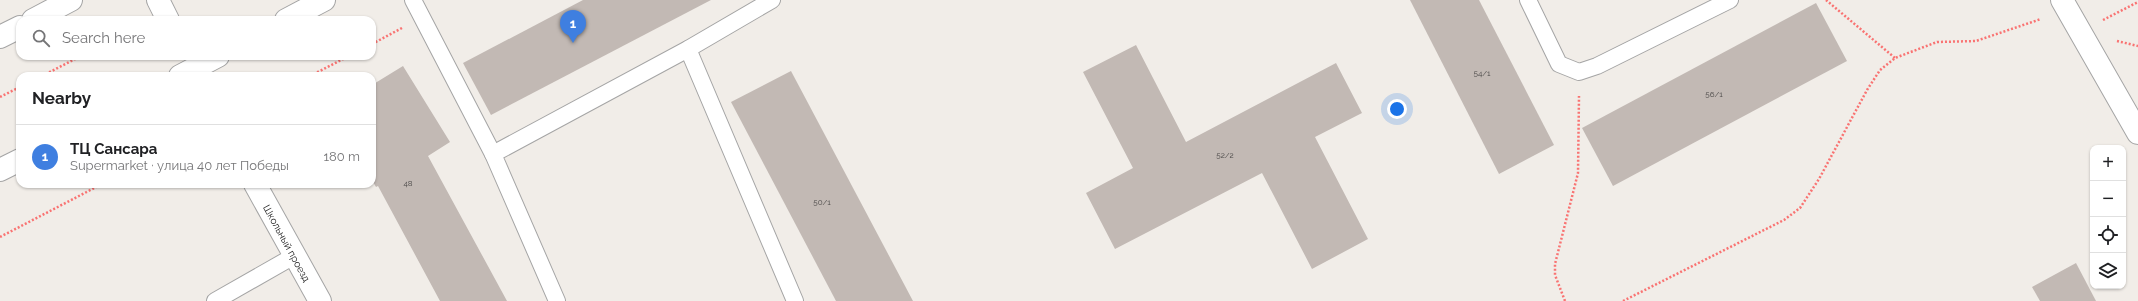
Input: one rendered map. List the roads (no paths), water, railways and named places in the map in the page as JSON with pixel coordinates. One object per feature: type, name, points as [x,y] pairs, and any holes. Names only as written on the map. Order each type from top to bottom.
[{"type":"street","points":[[41,16],[71,0]]},
{"type":"street","points":[[158,0],[166,16]]},
{"type":"street","points":[[294,16],[324,0]]},
{"type":"street","points":[[2064,5],[2138,133]]},
{"type":"street","points":[[0,37],[16,29]]},
{"type":"street","points":[[189,69],[209,60]]},
{"type":"street","points":[[0,170],[16,162]]},
{"type":"street","name":"Школьный проезд","points":[[257,188],[320,301]]},
{"type":"lane","points":[[413,0],[493,154],[557,301]]},
{"type":"lane","points":[[493,154],[688,49],[772,0]]},
{"type":"lane","points":[[1528,0],[1559,64],[1579,72],[1597,66],[1730,0]]},
{"type":"lane","points":[[688,49],[795,301]]},
{"type":"lane","points":[[215,301],[294,256]]},
{"type":"place","name":"ТЦ Сансара","points":[[573,43]]}]
